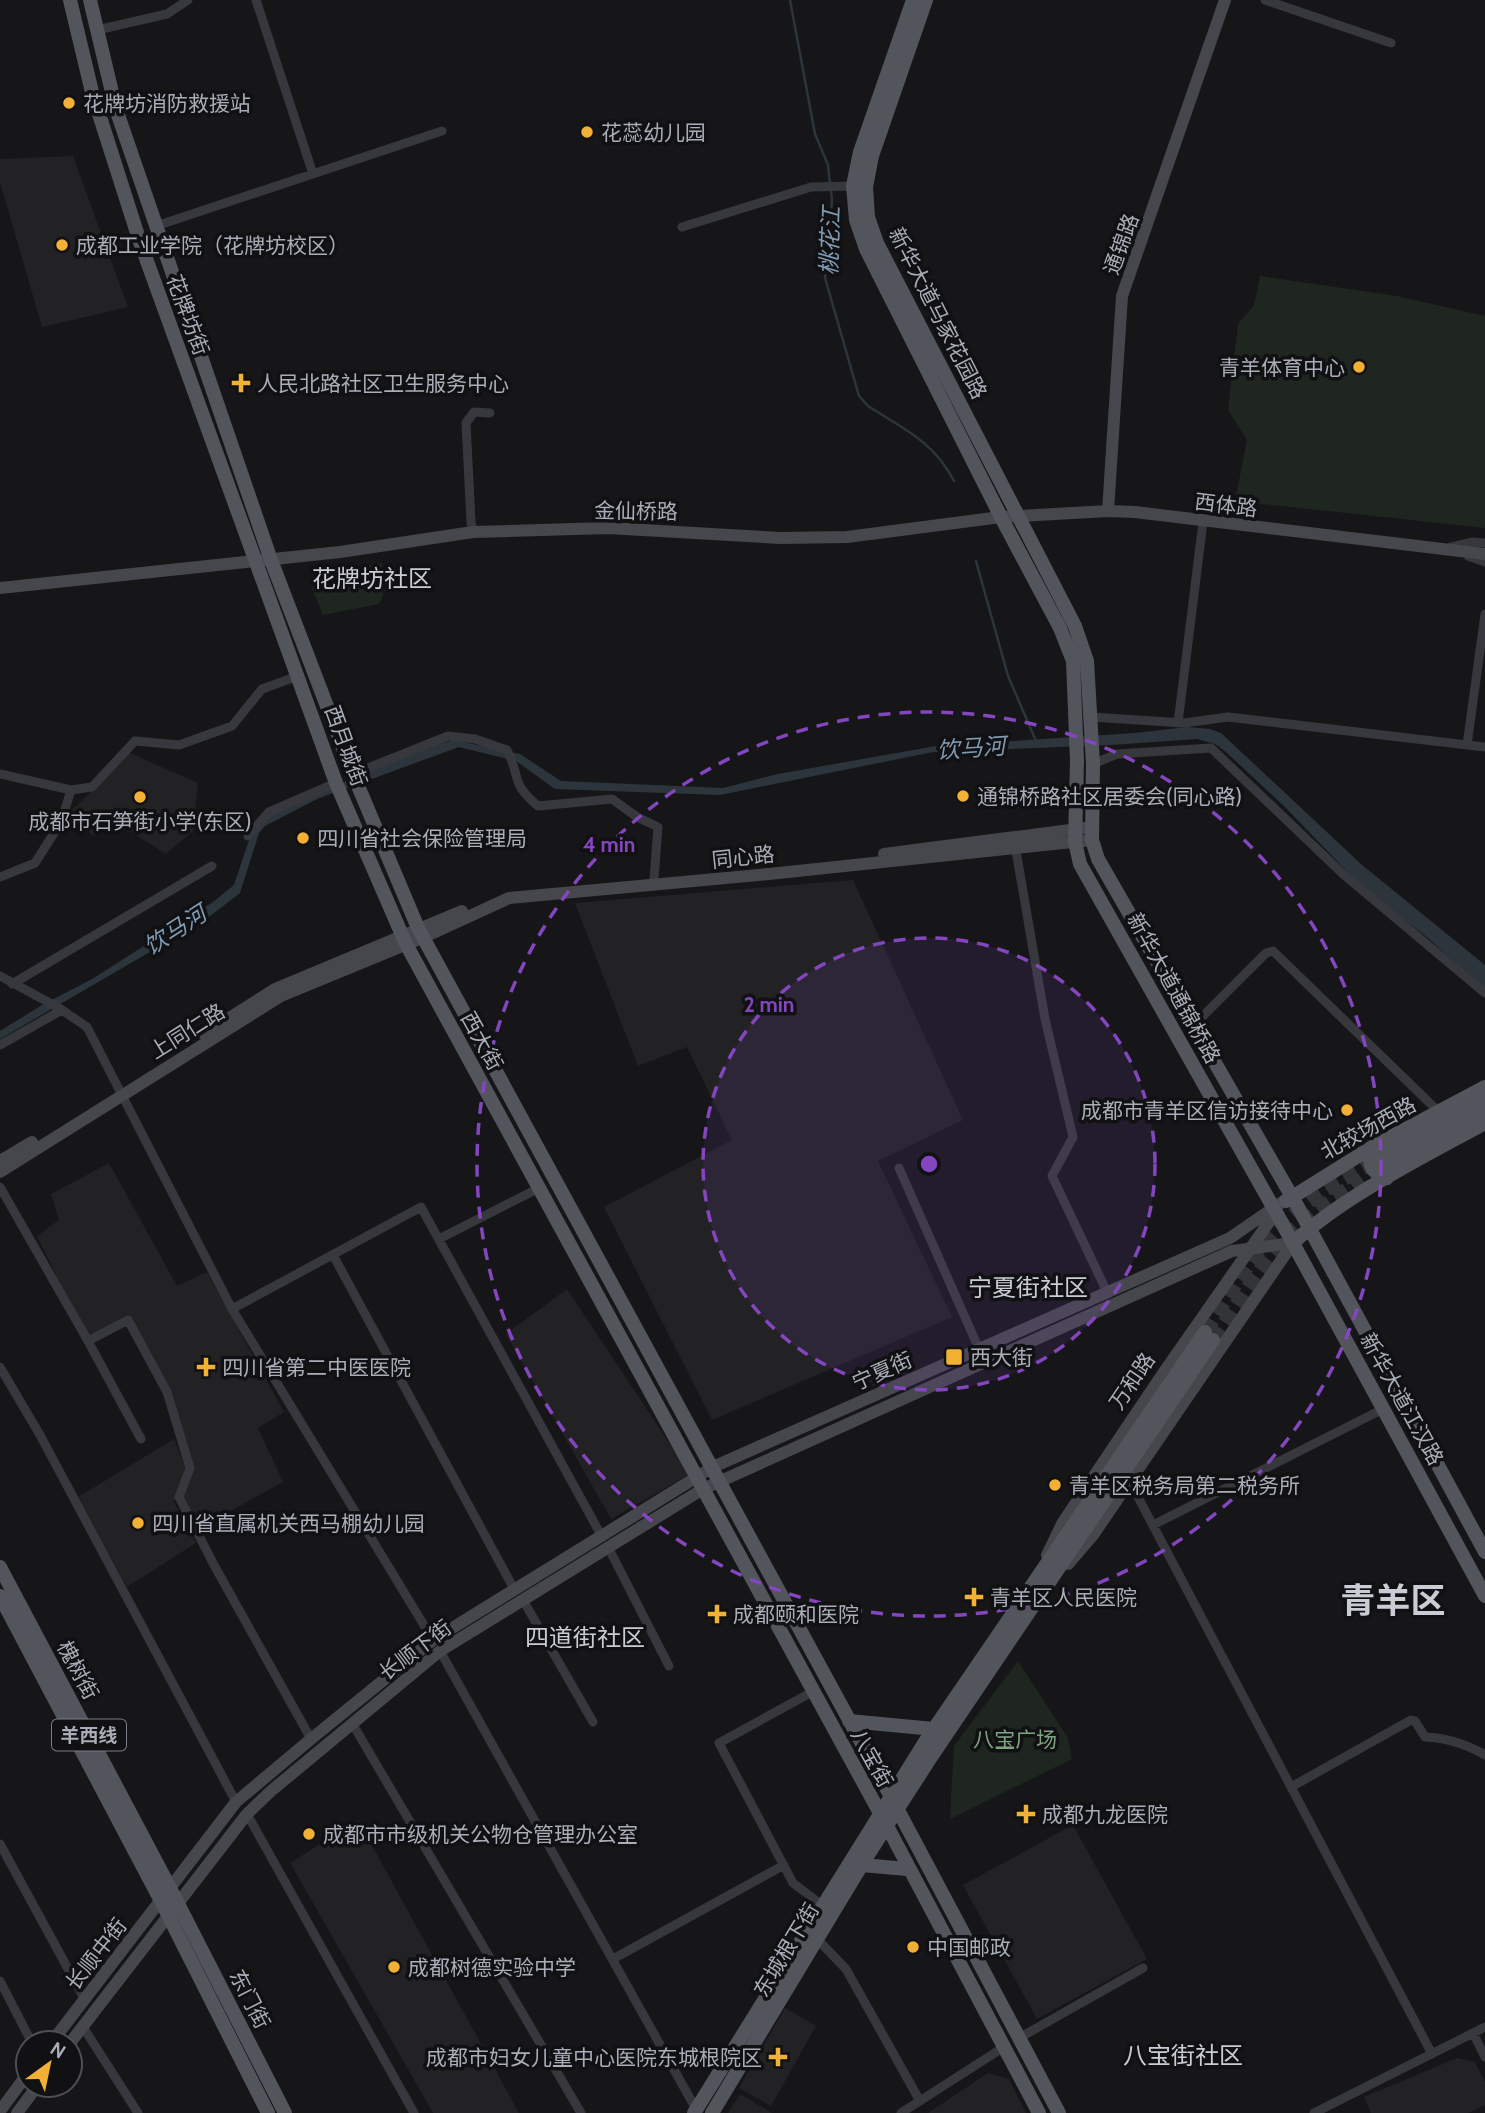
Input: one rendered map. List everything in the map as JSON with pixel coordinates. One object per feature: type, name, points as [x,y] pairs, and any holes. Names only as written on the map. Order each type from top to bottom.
[{"type":"main road","name":"花牌坊街","points":[[70,0],[92,92],[139,239],[254,561]]},
{"type":"main road","name":"花牌坊街","points":[[90,0],[116,109],[271,560]]},
{"type":"main road","name":"新华大道马家花园路","points":[[913,0],[860,152],[853,186],[856,220],[866,249],[1001,517]]},
{"type":"main road","name":"新华大道马家花园路","points":[[926,0],[872,156],[866,187],[868,217],[877,243],[1018,516]]},
{"type":"main road","name":"通锦路","points":[[1108,511],[1122,296],[1225,0]]},
{"type":"main road","name":"西体路","points":[[1001,517],[1135,512],[1485,553]]},
{"type":"main road","points":[[1018,516],[1075,626],[1087,661],[1091,719],[1087,761]]},
{"type":"main road","name":"金仙桥路","points":[[0,588],[271,560],[473,532],[608,528],[780,538],[847,537],[1001,517]]},
{"type":"main road","points":[[1001,517],[1059,628],[1073,661],[1076,722],[1087,761]]},
{"type":"main road","name":"西月城街","points":[[271,560],[353,774],[420,933]]},
{"type":"main road","name":"西月城街","points":[[254,561],[336,783],[404,940]]},
{"type":"main road","name":"新华大道通锦桥路","points":[[1087,761],[1092,834],[1098,859],[1299,1209]]},
{"type":"main road","name":"新华大道通锦桥路","points":[[1087,761],[1075,836],[1080,864],[1277,1214]]},
{"type":"main road","points":[[420,933],[513,892],[770,869],[1092,834]]},
{"type":"main road","name":"同心路","points":[[404,940],[509,898],[730,878],[1015,843]]},
{"type":"main road","name":"西大街","points":[[420,933],[716,1474]]},
{"type":"main road","name":"西大街","points":[[404,940],[700,1483]]},
{"type":"main road","name":"上同仁路","points":[[0,1172],[119,1091],[281,996],[404,940]]},
{"type":"main road","name":"北较场西路","points":[[1293,1244],[1438,1112],[1485,1087]]},
{"type":"main road","points":[[0,1161],[119,1091]]},
{"type":"main road","points":[[1381,1163],[1485,1099]]},
{"type":"main road","points":[[1381,1163],[1485,1112]]},
{"type":"main road","name":"北较场西路","points":[[1277,1214],[1291,1196],[1485,1123]]},
{"type":"main road","name":"新华大道江汉路","points":[[1299,1209],[1485,1552]]},
{"type":"main road","name":"新华大道江汉路","points":[[1277,1214],[1485,1596]]},
{"type":"main road","name":"万和路","points":[[1041,1583],[1063,1522],[1250,1248],[1277,1214]]},
{"type":"main road","name":"宁夏街","points":[[716,1474],[979,1349],[1230,1238],[1277,1214]]},
{"type":"main road","name":"万和路","points":[[883,1820],[890,1795],[934,1729],[1041,1583],[1093,1535],[1293,1244]]},
{"type":"main road","name":"宁夏街","points":[[716,1474],[1232,1251],[1293,1244]]},
{"type":"main road","name":"万和路","points":[[898,1810],[1041,1583],[1209,1336]]},
{"type":"main road","name":"长顺下街","points":[[170,1888],[236,1802],[311,1739],[514,1589],[601,1535],[716,1474]]},
{"type":"main road","name":"八宝街","points":[[716,1474],[1059,2113]]},
{"type":"main road","name":"长顺下街","points":[[178,1904],[247,1814],[437,1645],[523,1600],[608,1548],[700,1483]]},
{"type":"main road","name":"八宝街","points":[[700,1483],[1039,2113]]},
{"type":"main road","name":"槐树街","points":[[0,1567],[178,1904]]},
{"type":"main road","name":"槐树街","points":[[0,1596],[168,1917]]},
{"type":"main road","points":[[849,1721],[934,1729]]},
{"type":"main road","name":"东城根下街","points":[[695,2111],[822,1905],[883,1820],[898,1810]]},
{"type":"main road","name":"东城根下街","points":[[712,2113],[862,1865],[883,1820]]},
{"type":"main road","points":[[862,1865],[907,1868]]},
{"type":"main road","name":"长顺中街","points":[[62,2029],[170,1888]]},
{"type":"main road","name":"长顺中街","points":[[83,2027],[178,1904]]},
{"type":"main road","name":"东门街","points":[[178,1904],[285,2113]]},
{"type":"main road","name":"东门街","points":[[168,1917],[268,2113]]},
{"type":"main road","points":[[0,2111],[14,2092]]},
{"type":"street","points":[[97,30],[167,14],[188,0]]},
{"type":"street","points":[[256,0],[313,174]]},
{"type":"street","points":[[1265,0],[1391,43]]},
{"type":"street","points":[[156,226],[442,131]]},
{"type":"street","points":[[682,227],[811,187],[853,186]]},
{"type":"street","points":[[473,532],[466,423],[474,412],[490,413]]},
{"type":"street","points":[[1178,723],[1203,522]]},
{"type":"street","points":[[1468,745],[1485,614]]},
{"type":"street","points":[[0,774],[71,790],[92,787],[135,741],[179,745],[232,726],[262,689],[298,677]]},
{"type":"street","points":[[1091,719],[1178,723],[1228,717],[1485,747]]},
{"type":"street","points":[[353,774],[448,736],[475,739],[507,751],[514,763],[516,782],[538,806],[612,799],[637,817],[658,827],[653,878]]},
{"type":"street","points":[[1087,761],[1117,754],[1211,748],[1343,874],[1485,993]]},
{"type":"street","points":[[248,836],[269,812],[336,783]]},
{"type":"street","points":[[0,877],[35,863],[61,822],[71,790]]},
{"type":"street","points":[[1015,843],[1045,1019],[1073,1137],[1052,1176],[1107,1292]]},
{"type":"street","points":[[12,984],[212,866]]},
{"type":"street","points":[[1194,1026],[1266,953],[1273,951],[1438,1112]]},
{"type":"street","points":[[0,976],[87,1027],[232,1309],[437,1645],[695,2111]]},
{"type":"street","points":[[0,1045],[60,1009]]},
{"type":"street","points":[[899,1168],[979,1349]]},
{"type":"street","points":[[0,1187],[141,1439]]},
{"type":"street","points":[[439,1239],[539,1188]]},
{"type":"street","points":[[232,1309],[421,1207],[601,1535]]},
{"type":"street","points":[[333,1255],[514,1589]]},
{"type":"street","points":[[88,1341],[128,1320],[167,1392],[190,1468],[179,1497],[311,1739]]},
{"type":"street","points":[[0,1367],[40,1435],[236,1802]]},
{"type":"street","points":[[1153,1525],[1383,1409]]},
{"type":"street","points":[[1130,1482],[1432,2054]]},
{"type":"street","points":[[608,1548],[669,1666]]},
{"type":"street","points":[[523,1600],[593,1722]]},
{"type":"street","points":[[812,1692],[719,1744],[793,1883],[822,1905]]},
{"type":"street","points":[[1291,1787],[1411,1720],[1415,1721],[1425,1737],[1445,1738],[1472,1747],[1485,1755]]},
{"type":"street","points":[[352,1723],[581,2113]]},
{"type":"street","points":[[247,1814],[414,2113]]},
{"type":"street","points":[[0,1844],[85,2000]]},
{"type":"street","points":[[613,1959],[784,1864]]},
{"type":"street","points":[[817,1939],[846,1969],[920,2101]]},
{"type":"street","points":[[1019,2038],[1143,1968]]},
{"type":"street","points":[[0,1981],[25,2029]]},
{"type":"street","points":[[83,2027],[138,2113]]},
{"type":"street","points":[[1314,2113],[1485,2027]]},
{"type":"street","points":[[1473,2033],[1485,2057]]},
{"type":"street","points":[[901,2113],[1004,2047]]},
{"type":"shaded area","name":"成都工业学院（花牌坊校区）","points":[[73,156],[128,307],[42,327],[0,182],[0,159]]},
{"type":"shaded area","name":"成都市石笋街小学(东区)","points":[[130,753],[198,783],[193,831],[166,854],[114,821],[93,836],[70,812]]},
{"type":"shaded area","points":[[853,880],[963,1120],[878,1161],[952,1317],[712,1420],[604,1207],[732,1140],[687,1047],[638,1066],[575,903]]},
{"type":"shaded area","name":"四川省第二中医医院","points":[[109,1163],[177,1286],[207,1272],[284,1412],[258,1428],[283,1482],[196,1530],[179,1497],[190,1468],[167,1392],[129,1320],[88,1341],[37,1236],[59,1220],[51,1194]]},
{"type":"shaded area","points":[[567,1289],[690,1474],[611,1519],[506,1334]]},
{"type":"shaded area","name":"四川省直属机关西马棚幼儿园","points":[[174,1439],[185,1467],[174,1502],[196,1543],[127,1587],[78,1497]]},
{"type":"shaded area","name":"成都树德实验中学","points":[[358,1820],[519,2113],[433,2113],[290,1863]]},
{"type":"shaded area","points":[[1073,1825],[1147,1959],[1037,2019],[963,1885]]},
{"type":"shaded area","name":"成都市妇女儿童中心医院东城根院区","points":[[785,2008],[816,2026],[771,2106],[739,2088]]},
{"type":"shaded area","points":[[1457,2058],[1475,2062],[1485,2082],[1485,2105],[1468,2113],[1371,2113],[1364,2097]]},
{"type":"shaded area","points":[[988,2073],[1009,2079],[1026,2113],[928,2113]]},
{"type":"shaded area","points":[[740,2094],[772,2113],[728,2113]]},
{"type":"green space","name":"青羊体育中心","points":[[1260,276],[1397,296],[1485,316],[1485,528],[1235,501],[1247,440],[1228,410],[1238,324],[1254,305]]},
{"type":"green space","points":[[382,563],[383,596],[379,604],[323,615],[312,588],[322,573]]},
{"type":"green space","name":"八宝广场","points":[[1018,1661],[1068,1738],[1072,1759],[950,1819],[954,1746]]},
{"type":"water","name":"饮马河","points":[[1188,727],[1221,733],[1361,864],[1485,965],[1485,990],[1428,938],[1363,888],[1285,807],[1226,752],[1215,744],[1197,739],[933,752],[720,795],[555,789],[516,761],[459,747],[317,799],[265,826],[259,833],[240,893],[205,920],[0,1039],[0,1031],[92,979],[213,902],[234,885],[248,843],[266,815],[427,747],[454,740],[520,754],[561,781],[723,788],[778,774],[936,746]]},
{"type":"waterway","name":"桃花江","points":[[790,0],[815,134],[828,165],[830,184]]},
{"type":"waterway","name":"桃花江","points":[[831,191],[825,278],[859,396],[868,406],[927,446],[954,481]]},
{"type":"waterway","name":"桃花江","points":[[976,561],[1008,676],[1036,741]]},
{"type":"tunnel","points":[[1205,1332],[1254,1258],[1288,1219],[1320,1194],[1379,1160]]},
{"type":"tunnel","points":[[1213,1340],[1252,1281],[1285,1239],[1312,1214],[1362,1179]]},
{"type":"place","name":"花牌坊消防救援站","points":[[69,103]]},
{"type":"place","name":"花蕊幼儿园","points":[[587,132]]},
{"type":"place","name":"成都工业学院（花牌坊校区）","points":[[62,245]]},
{"type":"place","name":"青羊体育中心","points":[[1359,367]]},
{"type":"place","name":"人民北路社区卫生服务中心","points":[[241,383]]},
{"type":"place","name":"通锦桥路社区居委会(同心路)","points":[[963,796]]},
{"type":"place","name":"成都市石笋街小学(东区)","points":[[140,797]]},
{"type":"place","name":"四川省社会保险管理局","points":[[303,838]]},
{"type":"place","name":"成都市青羊区信访接待中心","points":[[1347,1110]]},
{"type":"place","name":"西大街","points":[[954,1357]]},
{"type":"place","name":"四川省第二中医医院","points":[[206,1367]]},
{"type":"place","name":"青羊区税务局第二税务所","points":[[1055,1485]]},
{"type":"place","name":"四川省直属机关西马棚幼儿园","points":[[138,1523]]},
{"type":"place","name":"青羊区人民医院","points":[[974,1597]]},
{"type":"place","name":"成都颐和医院","points":[[717,1614]]},
{"type":"place","name":"成都九龙医院","points":[[1026,1814]]},
{"type":"place","name":"成都市市级机关公物仓管理办公室","points":[[309,1834]]},
{"type":"place","name":"中国邮政","points":[[913,1947]]},
{"type":"place","name":"成都树德实验中学","points":[[394,1967]]},
{"type":"place","name":"成都市妇女儿童中心医院东城根院区","points":[[778,2057]]},
{"type":"district","name":"花牌坊社区","points":[[372,578]]},
{"type":"district","name":"宁夏街社区","points":[[1028,1287]]},
{"type":"district","name":"青羊区","points":[[1393,1600]]},
{"type":"district","name":"四道街社区","points":[[585,1637]]},
{"type":"district","name":"八宝街社区","points":[[1183,2055]]}]
